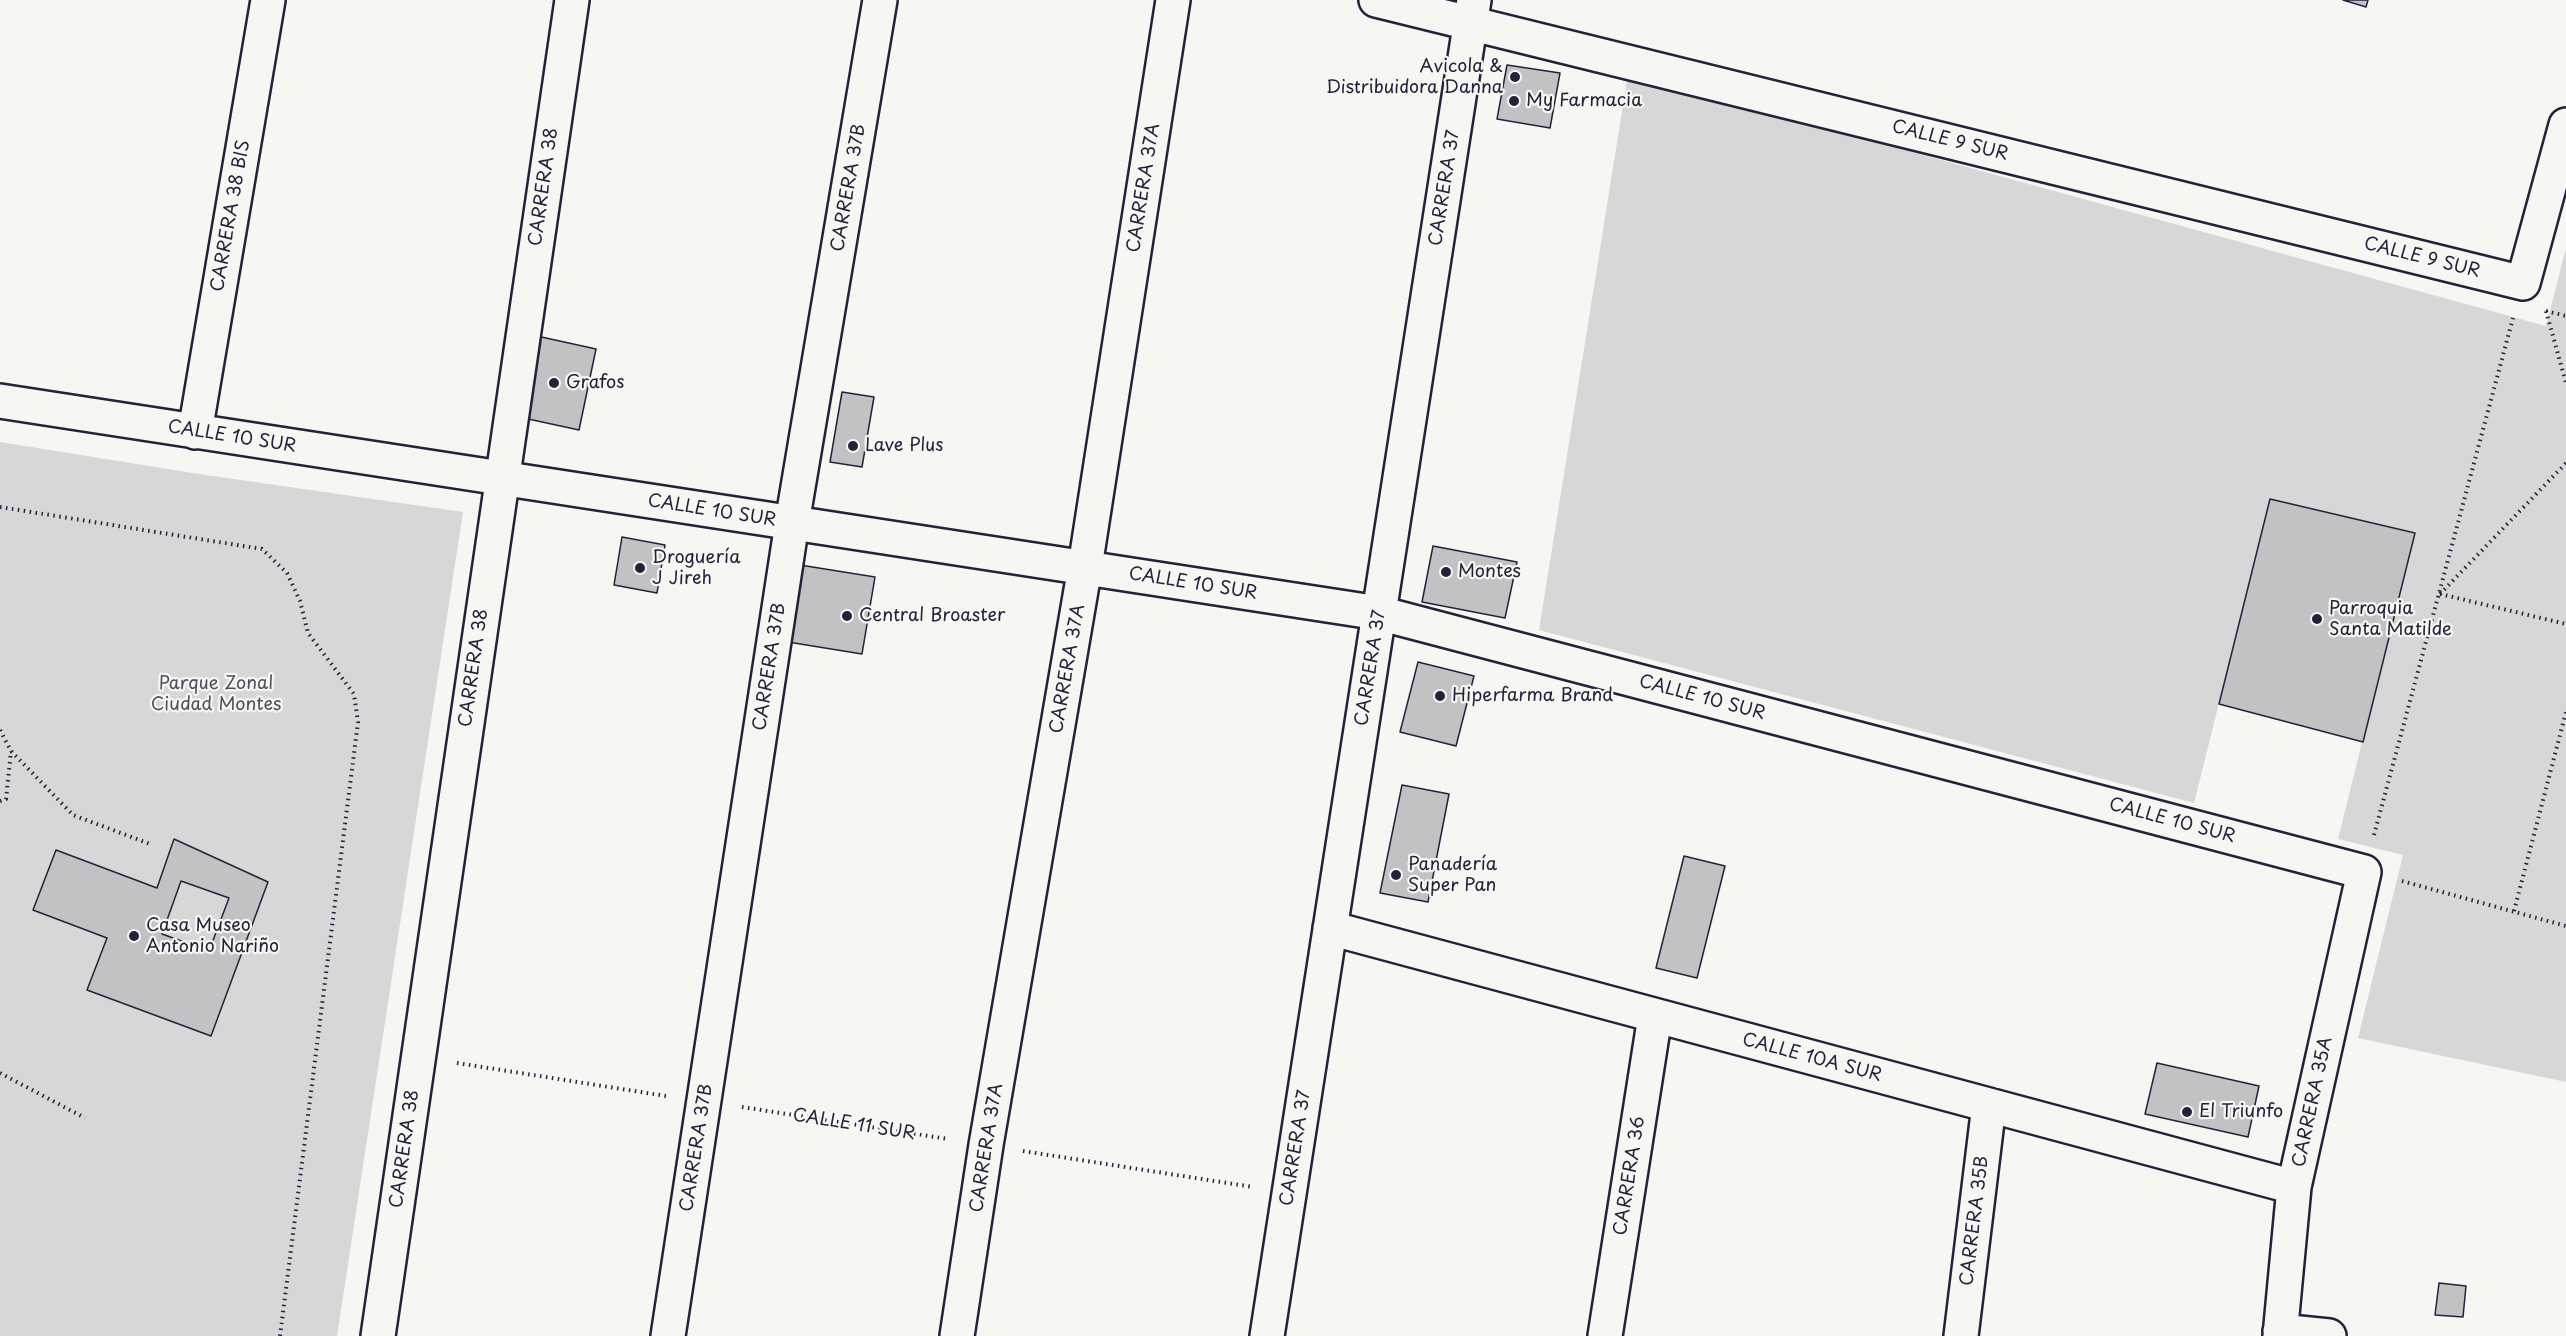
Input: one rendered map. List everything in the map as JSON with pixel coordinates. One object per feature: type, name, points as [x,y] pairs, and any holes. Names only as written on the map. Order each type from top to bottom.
[{"type":"street","name":"CARRERA 38 BIS","points":[[195,432],[268,0]]},
{"type":"street","name":"CARRERA 38","points":[[378,1336],[572,0]]},
{"type":"street","name":"CARRERA 37B","points":[[668,1336],[792,523],[880,0]]},
{"type":"street","name":"CARRERA 37A","points":[[957,1336],[986,1145],[1086,567],[1173,0]]},
{"type":"street","name":"CALLE 9 SUR","points":[[1377,0],[1472,11],[2523,283]]},
{"type":"street","name":"CARRERA 37","points":[[1267,1336],[1472,11]]},
{"type":"street","points":[[2523,283],[2566,125]]},
{"type":"street","name":"CALLE 10 SUR","points":[[0,402],[1379,613],[2364,872]]},
{"type":"street","name":"CARRERA 35A","points":[[2280,1333],[2294,1187],[2364,872]]},
{"type":"street","name":"CALLE 10A SUR","points":[[1330,928],[2294,1187]]},
{"type":"street","name":"CARRERA 36","points":[[1605,1336],[1655,1016]]},
{"type":"street","name":"CARRERA 35B","points":[[1961,1336],[1989,1105]]},
{"type":"street","points":[[2280,1333],[2329,1336]]},
{"type":"path","points":[[2523,283],[2364,872],[2566,926]]},
{"type":"path","points":[[2546,311],[2566,383]]},
{"type":"path","points":[[2439,594],[2566,463]]},
{"type":"path","points":[[0,507],[262,549],[287,573],[300,601],[308,633],[354,694],[358,722],[280,1336]]},
{"type":"path","points":[[2439,594],[2566,624]]},
{"type":"path","points":[[2514,911],[2566,712]]},
{"type":"path","points":[[0,730],[11,751],[73,815],[150,844]]},
{"type":"path","points":[[0,801],[6,799],[11,751]]},
{"type":"path","name":"CALLE 11 SUR","points":[[418,1057],[1289,1192]]},
{"type":"path","points":[[0,1074],[85,1118]]},
{"type":"green space","points":[[1628,74],[2546,326],[2566,248],[2566,1082],[2358,1038],[2403,855],[2338,839],[2414,533],[2270,499],[2194,803],[1539,630]]},
{"type":"green space","name":"Parque Zonal Ciudad Montes","points":[[0,442],[199,474],[463,512],[337,1336],[0,1336]]},
{"type":"building","points":[[2343,0],[2368,0],[2366,7]]},
{"type":"building","points":[[1507,65],[1560,73],[1550,128],[1497,119]]},
{"type":"building","points":[[537,336],[596,349],[579,430],[519,417]]},
{"type":"building","points":[[842,392],[874,397],[862,467],[830,462]]},
{"type":"building","name":"Parroquia Santa Matilde","points":[[2270,499],[2415,533],[2363,742],[2219,704]]},
{"type":"building","points":[[622,537],[665,545],[657,593],[614,585]]},
{"type":"building","points":[[1433,546],[1517,562],[1505,618],[1422,602]]},
{"type":"building","points":[[800,565],[875,577],[862,654],[788,642]]},
{"type":"building","points":[[1418,662],[1474,676],[1456,746],[1400,732]]},
{"type":"building","points":[[1402,785],[1449,794],[1428,902],[1380,893]]},
{"type":"building","name":"Casa Museo Antonio Nariño","points":[[174,839],[268,882],[211,1036],[87,990],[107,938],[33,910],[56,850],[157,888]],"holes":[[[181,881],[229,898],[209,951],[162,934]]]},
{"type":"building","points":[[1684,856],[1725,866],[1697,978],[1656,968]]},
{"type":"building","points":[[2157,1063],[2259,1086],[2248,1137],[2145,1114]]},
{"type":"building","points":[[2439,1283],[2466,1286],[2463,1317],[2435,1315]]},
{"type":"place","name":"Avicola & Distribuidora Danna","points":[[1515,77]]},
{"type":"place","name":"My Farmacia","points":[[1514,101]]},
{"type":"place","name":"Grafos","points":[[554,383]]},
{"type":"place","name":"Lave Plus","points":[[853,446]]},
{"type":"place","name":"Droguería J Jireh","points":[[640,568]]},
{"type":"place","name":"Montes","points":[[1446,572]]},
{"type":"place","name":"Central Broaster","points":[[847,616]]},
{"type":"place","name":"Parroquia Santa Matilde","points":[[2317,619]]},
{"type":"place","name":"Hiperfarma Brand","points":[[1440,696]]},
{"type":"place","name":"Panadería Super Pan","points":[[1396,875]]},
{"type":"place","name":"Casa Museo Antonio Nariño","points":[[134,936]]},
{"type":"place","name":"El Triunfo","points":[[2187,1112]]}]
